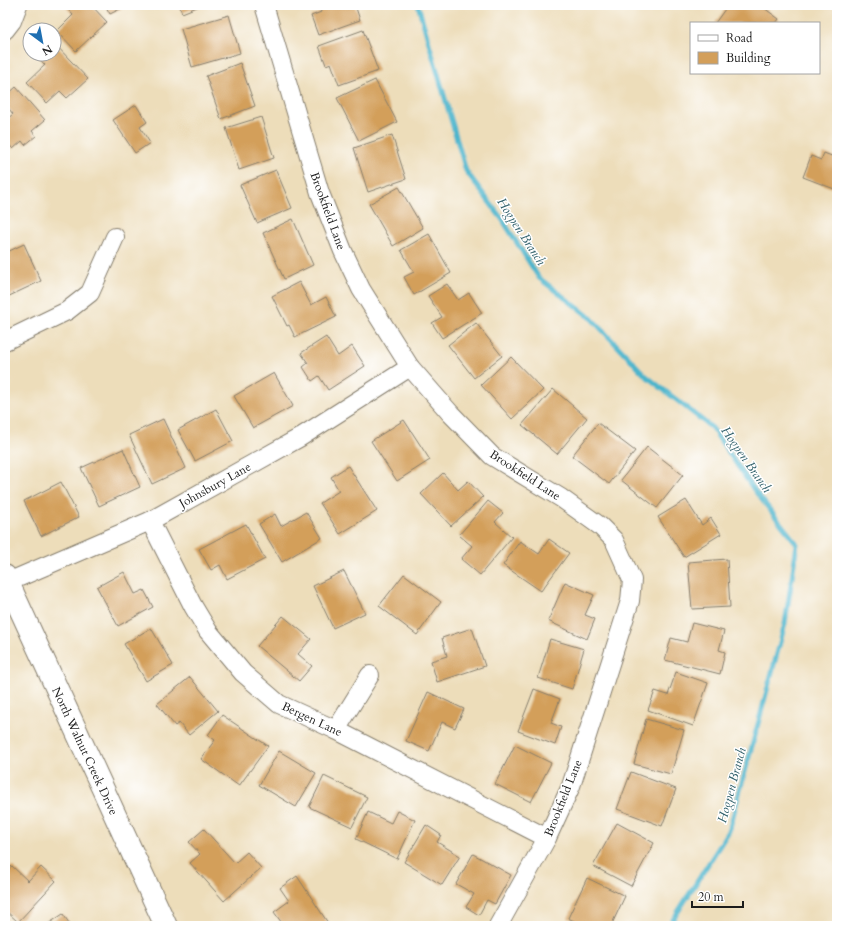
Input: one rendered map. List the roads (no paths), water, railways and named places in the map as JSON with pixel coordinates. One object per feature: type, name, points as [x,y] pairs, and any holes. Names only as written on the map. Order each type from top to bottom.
[{"type":"main road","name":"North Walnut Creek Drive","points":[[7,579],[166,926]]},
{"type":"street","points":[[5,30],[12,21],[18,5]]},
{"type":"street","name":"Brookfield Lane","points":[[264,5],[320,193],[343,251],[361,289],[410,367],[451,414],[492,456],[561,498],[600,526],[614,540],[632,580],[630,601],[571,786],[547,838],[498,926]]},
{"type":"street","points":[[5,340],[66,311],[90,293],[115,237]]},
{"type":"street","name":"Johnsbury Lane","points":[[7,579],[150,521],[299,438],[410,367]]},
{"type":"street","name":"Bergen Lane","points":[[150,521],[193,606],[208,631],[243,673],[279,704],[336,730],[547,838]]},
{"type":"street","points":[[336,730],[370,675]]},
{"type":"waterway","name":"Hogpen Branch","points":[[418,5],[466,171],[502,219],[539,278],[591,318],[645,375],[712,428],[755,491],[797,544],[785,624],[729,831],[669,926]]}]
